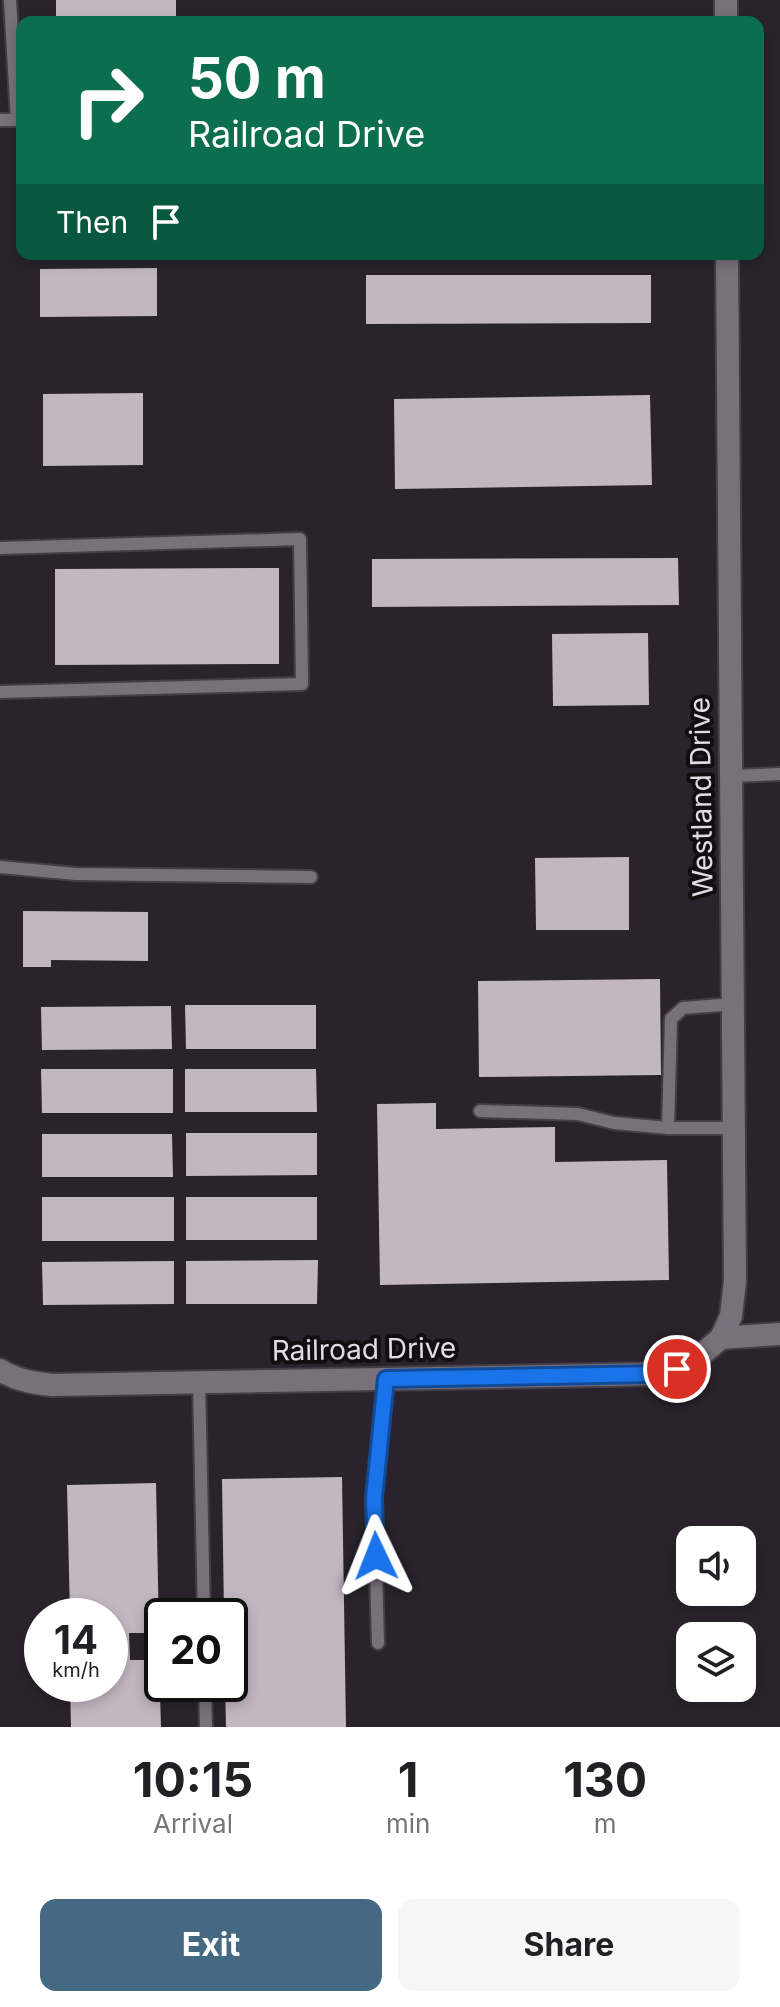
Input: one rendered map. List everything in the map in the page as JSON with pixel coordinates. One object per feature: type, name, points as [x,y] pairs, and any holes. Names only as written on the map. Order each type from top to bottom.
[{"type":"street","name":"Westland Drive","points":[[721,1338],[731,1316],[735,1289],[727,260]]},
{"type":"street","points":[[721,1338],[780,1334]]},
{"type":"street","name":"Railroad Drive","points":[[0,1370],[22,1380],[52,1385],[655,1374],[694,1361],[721,1338]]},
{"type":"lane","points":[[10,0],[16,103]]},
{"type":"lane","points":[[0,548],[300,539],[302,684],[0,692]]},
{"type":"lane","points":[[730,776],[780,774]]},
{"type":"lane","points":[[0,867],[76,874],[311,877]]},
{"type":"lane","points":[[668,1128],[671,1019],[683,1008],[734,1004]]},
{"type":"lane","points":[[480,1111],[578,1114],[614,1123],[668,1128],[735,1128]]},
{"type":"lane","points":[[378,1643],[374,1498],[386,1379]]},
{"type":"lane","points":[[199,1382],[204,1598]]},
{"type":"lane","points":[[205,1702],[206,1727]]},
{"type":"building","points":[[56,0],[176,0],[176,16],[56,16]]},
{"type":"building","points":[[157,268],[157,316],[40,317],[40,269]]},
{"type":"building","points":[[366,275],[651,275],[651,323],[366,324]]},
{"type":"building","points":[[143,393],[143,465],[43,466],[43,394]]},
{"type":"building","points":[[650,395],[652,485],[395,489],[394,399]]},
{"type":"building","points":[[678,558],[679,605],[372,607],[372,559]]},
{"type":"building","points":[[279,568],[279,664],[55,665],[55,569]]},
{"type":"building","points":[[648,633],[649,705],[553,706],[552,634]]},
{"type":"building","points":[[629,857],[629,930],[536,930],[535,858]]},
{"type":"building","points":[[23,911],[148,912],[148,961],[51,960],[51,967],[23,967]]},
{"type":"building","points":[[660,979],[661,1075],[479,1077],[478,981]]},
{"type":"building","points":[[185,1005],[316,1005],[316,1049],[186,1049]]},
{"type":"building","points":[[171,1006],[172,1049],[42,1050],[41,1007]]},
{"type":"building","points":[[41,1069],[173,1069],[173,1113],[42,1113]]},
{"type":"building","points":[[185,1069],[316,1069],[317,1112],[185,1112]]},
{"type":"building","points":[[436,1103],[436,1129],[555,1127],[555,1162],[667,1160],[669,1280],[380,1285],[377,1104]]},
{"type":"building","points":[[186,1133],[317,1133],[317,1175],[186,1176]]},
{"type":"building","points":[[42,1134],[172,1134],[173,1177],[42,1177]]},
{"type":"building","points":[[42,1197],[174,1197],[174,1241],[42,1241]]},
{"type":"building","points":[[186,1197],[317,1197],[317,1240],[186,1240]]},
{"type":"building","points":[[318,1260],[317,1304],[186,1304],[186,1261]]},
{"type":"building","points":[[174,1261],[174,1304],[43,1305],[42,1262]]},
{"type":"building","points":[[342,1477],[346,1727],[226,1727],[225,1702],[248,1702],[248,1598],[224,1598],[222,1479]]},
{"type":"building","points":[[156,1483],[158,1598],[144,1598],[144,1633],[129,1633],[130,1660],[144,1660],[144,1702],[160,1702],[161,1727],[71,1727],[70,1702],[128,1702],[128,1598],[70,1598],[67,1485]]},
{"type":"route","points":[[376,1556],[374,1498],[386,1379],[655,1374],[677,1369]]}]
